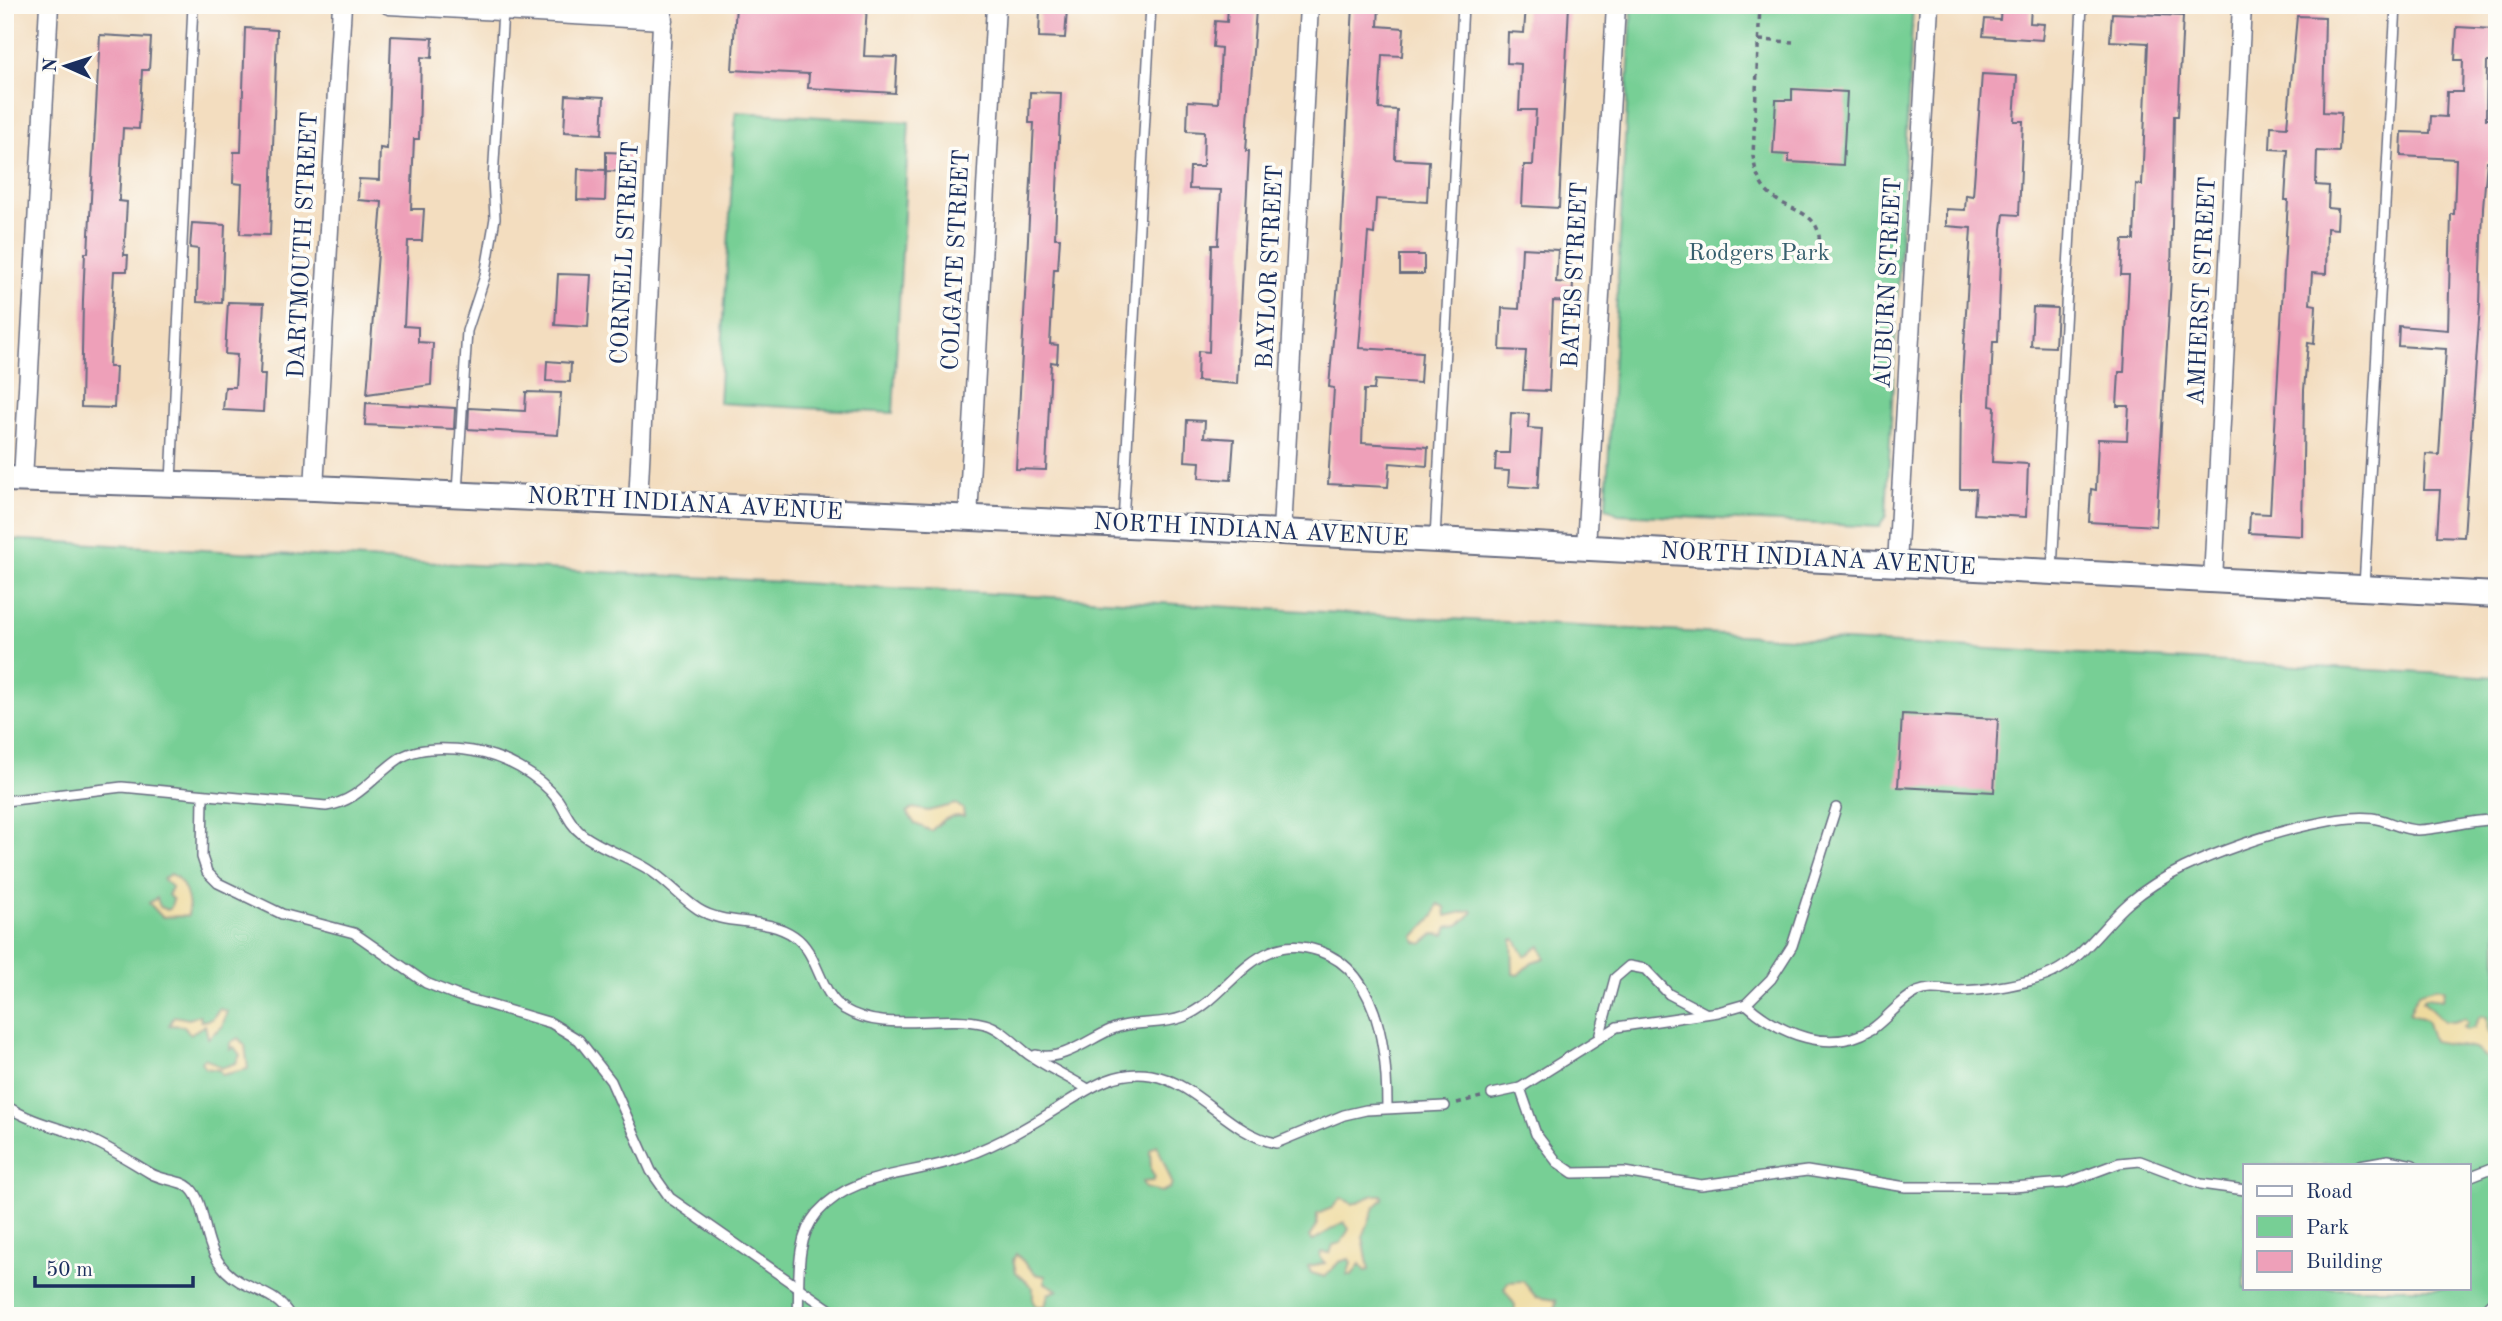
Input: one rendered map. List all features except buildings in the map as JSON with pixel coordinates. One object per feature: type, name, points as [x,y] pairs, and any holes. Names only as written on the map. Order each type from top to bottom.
[{"type":"main road","name":"NORTH INDIANA AVENUE","points":[[14,479],[314,488],[1282,532],[2497,596]]},
{"type":"street","points":[[14,479],[49,5]]},
{"type":"street","name":"DARTMOUTH STREET","points":[[314,488],[342,5]]},
{"type":"street","points":[[389,5],[663,13]]},
{"type":"street","name":"COLGATE STREET","points":[[968,518],[996,5]]},
{"type":"street","name":"BAYLOR STREET","points":[[1282,532],[1309,5]]},
{"type":"street","name":"BATES STREET","points":[[1586,548],[1616,5]]},
{"type":"street","name":"AUBURN STREET","points":[[1897,564],[1929,5]]},
{"type":"street","name":"AMHERST STREET","points":[[2213,580],[2242,5]]},
{"type":"street","name":"CORNELL STREET","points":[[638,503],[663,13]]},
{"type":"lane","points":[[171,484],[193,5]]},
{"type":"lane","points":[[1123,525],[1151,5]]},
{"type":"lane","points":[[1435,540],[1462,5]]},
{"type":"lane","points":[[2052,572],[2082,5]]},
{"type":"lane","points":[[2364,588],[2396,5]]},
{"type":"lane","points":[[457,495],[467,331],[485,276],[495,218],[495,152],[504,9]]},
{"type":"lane","points":[[5,801],[122,787],[326,806],[355,797],[400,758],[411,753],[427,750],[470,751],[490,755],[520,767],[538,782],[557,799],[571,823],[582,834],[650,870],[706,914],[766,925],[793,935],[807,951],[833,999],[842,1008],[872,1019],[918,1019],[989,1025],[1028,1053],[1088,1088]]},
{"type":"lane","points":[[203,796],[202,857],[207,872],[218,883],[282,914],[354,933],[426,983],[566,1030],[594,1056],[611,1081],[651,1171],[670,1198],[839,1316]]},
{"type":"lane","points":[[1492,1094],[1520,1088],[1600,1034],[1631,1023],[1731,1010],[1746,1004],[1771,979],[1792,946],[1836,808]]},
{"type":"lane","points":[[1746,1004],[1758,1014],[1801,1036],[1837,1041],[1871,1030],[1906,999],[1929,988],[1977,990],[2049,975],[2077,957],[2147,888],[2191,864],[2244,843],[2281,832],[2355,818],[2373,818],[2406,829],[2421,830],[2461,822],[2497,820]]},
{"type":"lane","points":[[1028,1053],[1045,1058],[1113,1029],[1181,1018],[1217,994],[1258,958],[1287,946],[1305,947],[1341,963],[1355,976],[1365,993],[1383,1044],[1387,1069],[1387,1107]]},
{"type":"lane","points":[[1600,1034],[1615,978],[1629,966],[1645,969],[1669,994],[1706,1013]]},
{"type":"lane","points":[[799,1316],[804,1232],[827,1202],[864,1181],[949,1162],[982,1150],[1007,1139],[1088,1088],[1116,1075],[1150,1074],[1168,1080],[1249,1132],[1276,1143],[1344,1115],[1387,1107],[1445,1106]]},
{"type":"lane","points":[[1520,1088],[1536,1134],[1557,1162],[1573,1174],[1624,1171],[1701,1185],[1807,1171],[1906,1187],[2013,1187],[2065,1183],[2119,1163],[2140,1161],[2202,1184],[2243,1190]]},
{"type":"lane","points":[[5,1105],[25,1117],[124,1155],[151,1174],[184,1184],[199,1200],[208,1245],[227,1272],[239,1282],[280,1301],[290,1316]]},
{"type":"lane","points":[[2366,1164],[2388,1160],[2408,1164]]},
{"type":"lane","points":[[2470,1177],[2497,1166]]},
{"type":"lane","points":[[2478,1316],[2497,1297]]},
{"type":"path","points":[[1760,5],[1753,156],[1755,168],[1766,190],[1787,206],[1807,213],[1819,231],[1819,246]]},
{"type":"path","points":[[1759,40],[1793,42]]},
{"type":"path","points":[[1445,1106],[1492,1094]]},
{"type":"green space","name":"Rodgers Park","points":[[1632,5],[1913,5],[1886,516],[1879,527],[1618,514],[1606,507]]},
{"type":"green space","points":[[736,112],[909,122],[893,413],[719,403]]},
{"type":"green space","points":[[5,539],[2497,677],[2497,1316],[5,1316]]},
{"type":"sand","points":[[956,804],[963,809],[964,816],[946,819],[931,831],[915,824],[907,812],[913,808],[928,811]]},
{"type":"sand","points":[[170,874],[179,881],[185,891],[188,916],[162,917],[149,903],[157,898],[160,907],[170,909],[173,900],[168,895],[172,887],[163,879]]},
{"type":"sand","points":[[1438,904],[1445,907],[1446,916],[1471,910],[1473,912],[1459,925],[1448,927],[1445,935],[1434,934],[1422,944],[1416,942],[1414,937],[1434,916]]},
{"type":"sand","points":[[1512,940],[1516,940],[1525,956],[1540,946],[1545,958],[1532,962],[1518,975],[1513,974]]},
{"type":"sand","points":[[2437,987],[2445,989],[2443,999],[2426,997],[2423,1001],[2444,1021],[2453,1022],[2464,1018],[2468,1023],[2463,1027],[2466,1030],[2474,1028],[2480,1016],[2487,1017],[2488,1033],[2497,1035],[2497,1066],[2475,1049],[2433,1041],[2426,1020],[2409,1013],[2418,993]]},
{"type":"sand","points":[[219,1009],[227,1011],[222,1027],[208,1038],[205,1025],[190,1034],[184,1026],[169,1025],[174,1016],[189,1019],[200,1015],[201,1021],[212,1019]]},
{"type":"sand","points":[[238,1038],[245,1045],[248,1069],[222,1075],[219,1070],[205,1068],[201,1062],[205,1058],[221,1068],[236,1063],[240,1055],[234,1047],[230,1049],[230,1043]]},
{"type":"sand","points":[[1157,1145],[1172,1183],[1170,1188],[1161,1192],[1145,1188],[1142,1182],[1153,1181],[1155,1178],[1151,1170],[1150,1150]]},
{"type":"sand","points":[[1374,1195],[1382,1195],[1383,1199],[1374,1208],[1363,1237],[1369,1270],[1365,1271],[1360,1264],[1352,1275],[1347,1275],[1351,1263],[1349,1259],[1339,1262],[1325,1277],[1311,1273],[1308,1266],[1325,1263],[1320,1257],[1321,1252],[1330,1253],[1333,1245],[1341,1243],[1349,1229],[1344,1222],[1312,1241],[1309,1237],[1317,1225],[1317,1214],[1332,1208],[1341,1198],[1353,1204]]},
{"type":"sand","points":[[1016,1254],[1036,1274],[1045,1276],[1045,1283],[1058,1290],[1048,1294],[1045,1307],[1037,1307],[1033,1302],[1033,1288],[1016,1272],[1013,1260]]},
{"type":"sand","points":[[1523,1281],[1536,1297],[1556,1300],[1555,1310],[1558,1316],[1514,1316],[1515,1305],[1504,1289],[1508,1282]]}]
